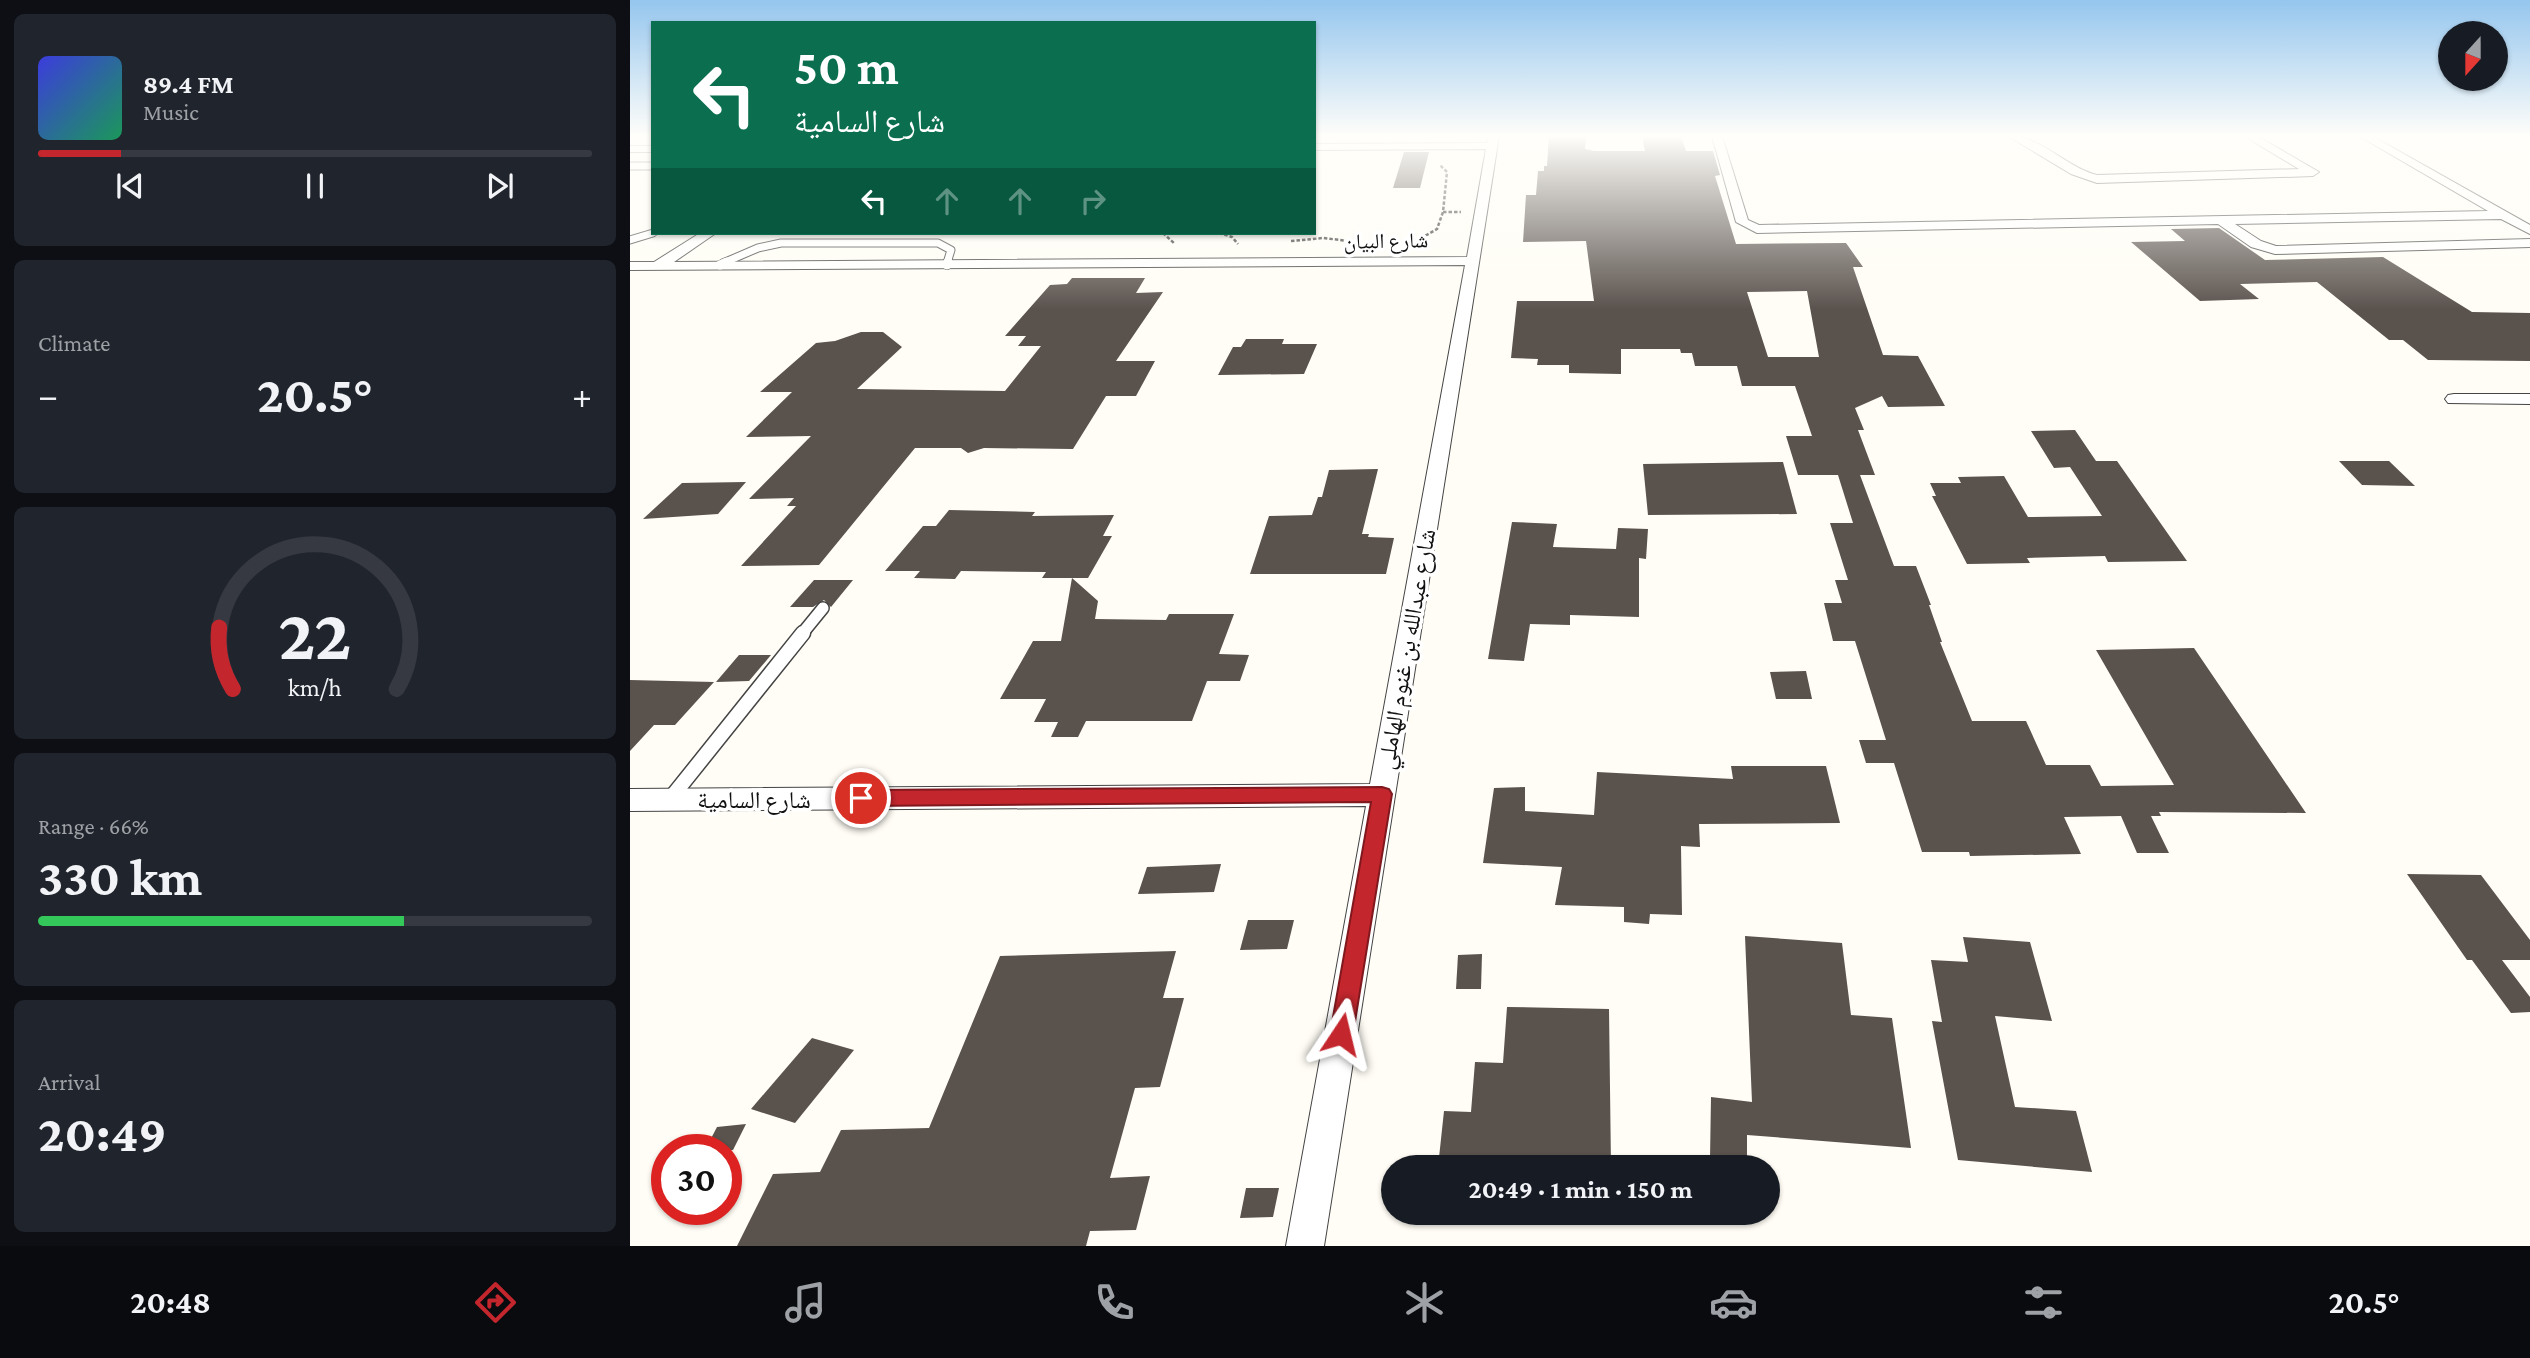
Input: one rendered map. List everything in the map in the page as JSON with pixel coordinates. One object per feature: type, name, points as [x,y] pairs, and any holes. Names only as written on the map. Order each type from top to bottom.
[{"type":"street","name":"شارع عبدالله بن غنوم الهاملي","points":[[1305,1246],[1484,194]]},
{"type":"street","points":[[1734,194],[1742,222],[1757,229],[2503,215]]},
{"type":"street","points":[[2466,194],[2530,230]]},
{"type":"street","points":[[2220,220],[2256,244],[2275,250],[2530,243]]},
{"type":"street","points":[[657,266],[706,235]]},
{"type":"street","name":"شارع البيان","points":[[630,266],[1472,261]]},
{"type":"street","points":[[2454,400],[2530,399]]},
{"type":"street","name":"شارع السامية","points":[[630,800],[1382,794]]},
{"type":"lane","points":[[630,240],[651,234]]},
{"type":"lane","points":[[720,265],[769,245],[845,242],[938,243],[951,250],[947,265]]},
{"type":"lane","points":[[670,799],[823,608]]},
{"type":"path","points":[[1408,242],[1430,236],[1437,229],[1443,212],[1445,194]]},
{"type":"path","points":[[1226,235],[1232,237],[1240,248]]},
{"type":"building","points":[[1721,194],[1736,244],[1846,243],[1863,267],[1853,267],[1883,355],[1918,356],[1945,406],[1888,407],[1882,396],[1855,408],[1864,430],[1858,430],[1875,475],[1860,475],[1894,566],[1916,566],[1931,605],[1940,642],[1972,721],[2026,721],[2046,765],[2090,765],[2101,786],[2174,785],[2096,650],[2194,648],[2306,813],[2159,812],[2161,816],[2151,816],[2169,853],[2137,853],[2121,816],[2064,817],[2081,854],[1970,856],[1969,852],[1922,852],[1894,763],[1866,763],[1859,740],[1886,740],[1855,641],[1833,641],[1824,603],[1842,603],[1835,580],[1848,580],[1830,523],[1853,523],[1838,475],[1798,475],[1786,436],[1812,436],[1795,386],[1742,386],[1737,366],[1695,366],[1692,353],[1681,353],[1680,349],[1621,349],[1621,374],[1569,373],[1569,365],[1537,365],[1538,359],[1511,358],[1517,301],[1594,301],[1586,241],[1523,242],[1526,195]],"holes":[[[1807,291],[1819,357],[1768,357],[1747,292]]]},
{"type":"building","points":[[2219,228],[2265,260],[2383,257],[2472,312],[2530,313],[2530,361],[2428,360],[2403,340],[2389,340],[2317,282],[2240,284],[2259,299],[2200,301],[2131,242],[2185,241],[2171,229]]},
{"type":"building","points":[[1072,278],[1145,278],[1136,293],[1163,292],[1116,361],[1155,361],[1136,396],[1106,396],[1073,449],[984,448],[968,453],[961,448],[915,448],[819,565],[741,566],[796,506],[787,506],[794,498],[749,499],[811,436],[746,437],[792,392],[760,392],[816,343],[835,341],[861,332],[883,332],[902,347],[857,389],[1005,391],[1041,346],[1018,346],[1026,336],[1005,336],[1050,285],[1067,284]]},
{"type":"building","points":[[1246,339],[1284,339],[1282,344],[1317,344],[1304,374],[1218,375],[1233,347],[1241,347]]},
{"type":"building","points":[[2075,430],[2096,461],[2117,461],[2187,561],[2108,562],[2105,556],[2027,558],[2030,563],[1967,564],[1932,496],[1936,496],[1930,483],[1961,483],[1958,477],[2004,476],[2028,517],[2102,516],[2070,467],[2054,468],[2031,431]]},
{"type":"building","points":[[2339,461],[2389,461],[2415,486],[2362,485]]},
{"type":"building","points":[[1783,462],[1797,514],[1648,515],[1643,464]]},
{"type":"building","points":[[1378,469],[1362,534],[1369,534],[1368,537],[1394,538],[1386,574],[1250,574],[1269,516],[1312,515],[1318,497],[1322,497],[1329,470]]},
{"type":"building","points":[[746,482],[718,514],[643,519],[682,483]]},
{"type":"building","points":[[949,510],[1035,512],[1032,516],[1114,515],[1103,536],[1112,536],[1088,578],[1042,578],[1046,572],[961,571],[955,579],[914,578],[920,571],[885,571],[923,526],[936,526]]},
{"type":"building","points":[[1512,522],[1557,524],[1553,547],[1616,549],[1618,528],[1648,529],[1646,559],[1639,558],[1639,617],[1570,615],[1570,625],[1530,624],[1524,661],[1488,659]]},
{"type":"building","points":[[1072,578],[1098,601],[1095,619],[1166,620],[1169,614],[1234,614],[1219,654],[1249,655],[1240,681],[1207,681],[1192,721],[1086,721],[1078,737],[1051,737],[1058,722],[1034,722],[1046,699],[1000,699],[1033,641],[1061,641]]},
{"type":"building","points":[[814,580],[853,580],[831,607],[824,600],[813,607],[790,607]]},
{"type":"building","points":[[739,655],[771,655],[749,681],[716,682]]},
{"type":"building","points":[[1806,671],[1812,699],[1776,699],[1770,672]]},
{"type":"building","points":[[630,680],[714,682],[675,725],[654,725],[630,751]]},
{"type":"building","points":[[1731,766],[1826,766],[1840,823],[1699,824],[1700,847],[1681,846],[1682,915],[1650,914],[1649,924],[1624,922],[1624,907],[1555,905],[1562,867],[1483,863],[1494,788],[1525,787],[1525,811],[1594,815],[1597,772],[1733,779]]},
{"type":"building","points":[[1221,864],[1214,892],[1138,894],[1147,867]]},
{"type":"building","points":[[2407,874],[2481,875],[2530,940],[2530,960],[2502,960],[2530,997],[2530,1012],[2511,1013],[2472,960],[2467,960]]},
{"type":"building","points":[[1248,920],[1294,920],[1287,949],[1240,950]]},
{"type":"building","points":[[1745,936],[1842,943],[1851,1015],[1892,1018],[1911,1148],[1747,1135],[1747,1155],[1710,1155],[1711,1097],[1752,1102]]},
{"type":"building","points":[[1963,937],[2030,942],[2052,1021],[1995,1016],[2015,1107],[2076,1111],[2092,1172],[1958,1160],[1932,1021],[1942,1022],[1931,960],[1968,962]]},
{"type":"building","points":[[1176,951],[1163,998],[1184,998],[1160,1087],[1135,1088],[1110,1178],[1150,1176],[1136,1230],[1090,1231],[1086,1246],[737,1246],[773,1174],[820,1172],[841,1130],[929,1128],[1000,956]]},
{"type":"building","points":[[1482,954],[1481,989],[1456,989],[1458,955]]},
{"type":"building","points":[[1507,1007],[1609,1009],[1611,1155],[1439,1155],[1444,1111],[1471,1112],[1475,1062],[1503,1063]]},
{"type":"building","points":[[812,1038],[854,1050],[795,1123],[751,1109]]},
{"type":"building","points":[[746,1124],[741,1134],[713,1134],[717,1127]]},
{"type":"building","points":[[1246,1188],[1279,1188],[1273,1217],[1240,1218]]},
{"type":"route","points":[[861,798],[1382,794],[1341,1034]]}]
